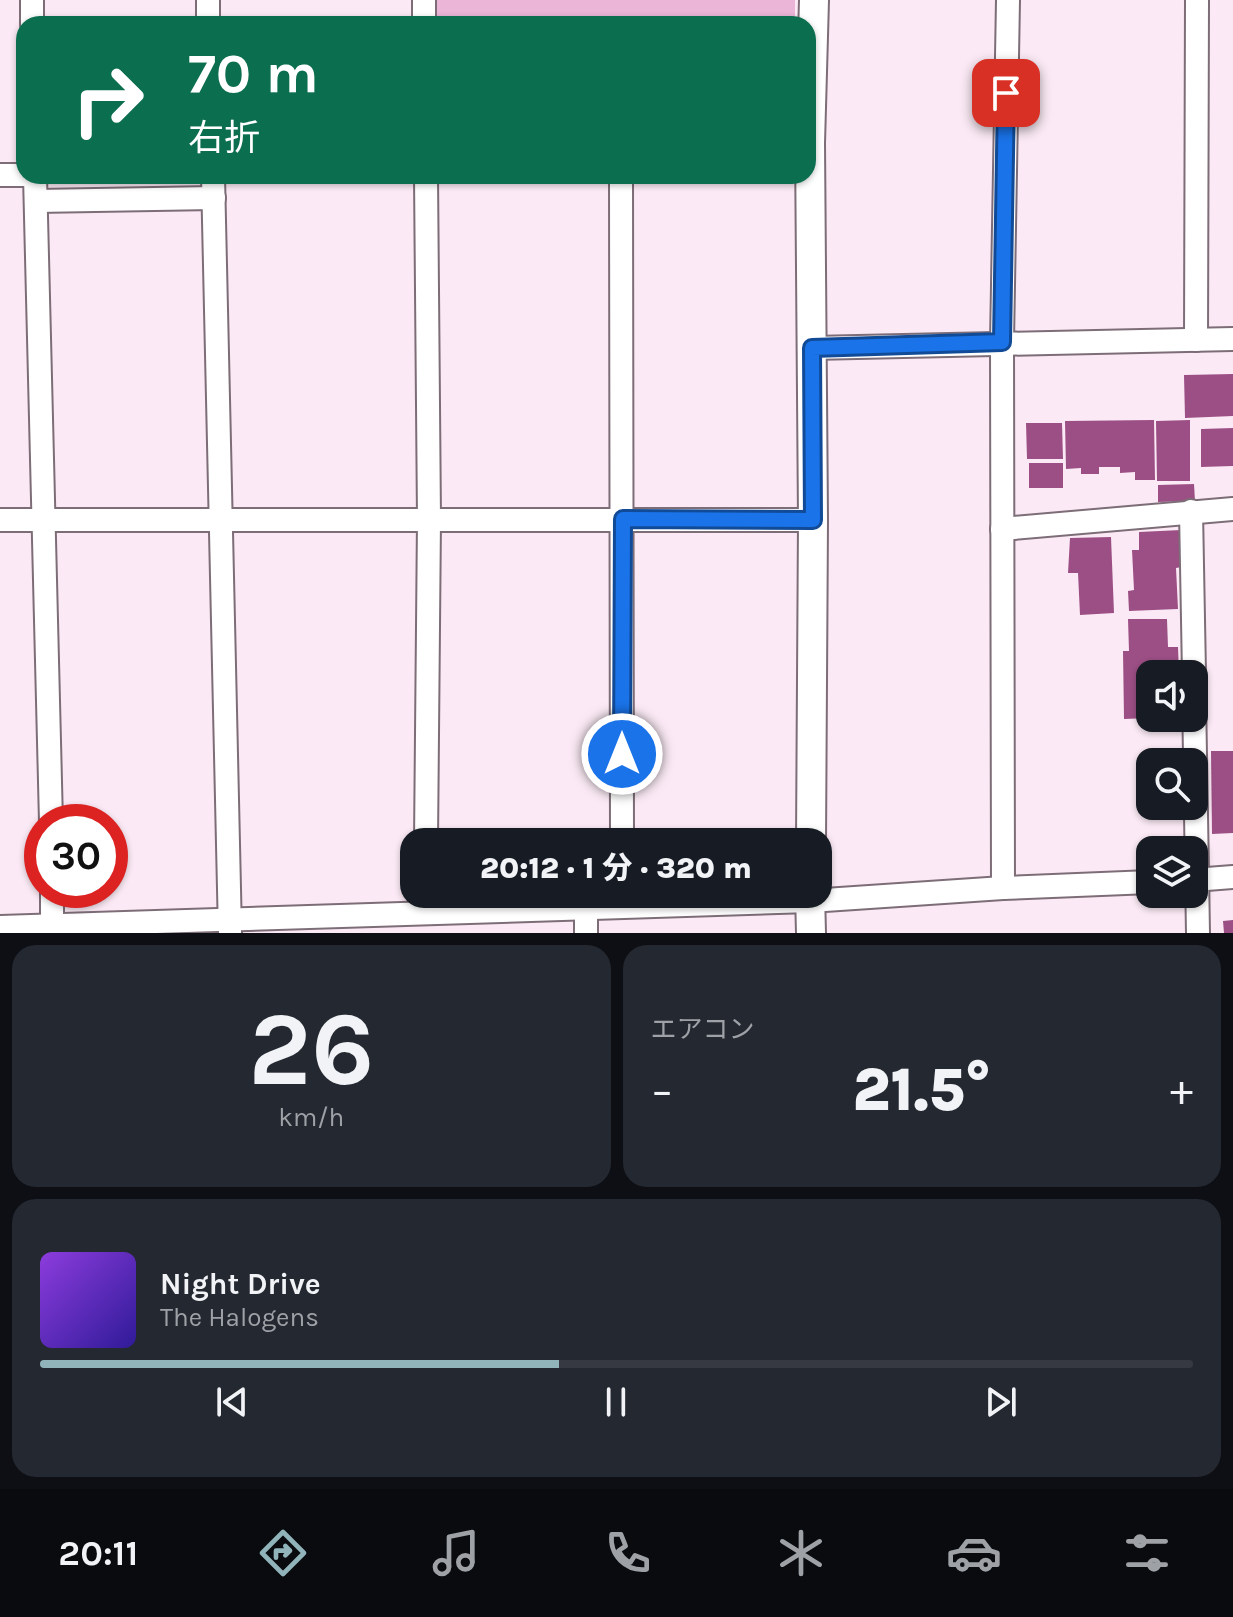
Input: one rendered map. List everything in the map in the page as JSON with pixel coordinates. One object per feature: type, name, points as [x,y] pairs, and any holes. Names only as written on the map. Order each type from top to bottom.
[{"type":"street","points":[[1003,888],[1002,342],[1008,0]]},
{"type":"street","points":[[1196,340],[1197,0]]},
{"type":"street","points":[[35,184],[51,804]]},
{"type":"street","points":[[426,184],[429,519],[426,828]]},
{"type":"street","points":[[621,184],[622,828]]},
{"type":"street","points":[[810,184],[813,520],[811,828]]},
{"type":"street","points":[[36,201],[214,187],[230,926]]},
{"type":"street","points":[[812,348],[1233,339]]},
{"type":"street","points":[[1002,529],[1233,509]]},
{"type":"street","points":[[1191,511],[1194,660]]},
{"type":"street","points":[[0,520],[813,520]]},
{"type":"street","points":[[1194,732],[1196,836]]},
{"type":"street","points":[[1208,879],[1233,877]]},
{"type":"street","points":[[832,897],[1136,883]]},
{"type":"street","points":[[0,927],[230,926],[400,907]]},
{"type":"street","points":[[52,908],[52,925]]},
{"type":"street","points":[[533,908],[594,908]]},
{"type":"street","points":[[810,908],[811,933]]},
{"type":"street","points":[[1197,908],[1198,933]]},
{"type":"street","points":[[586,910],[586,933]]},
{"type":"shaded area","points":[[436,0],[795,0],[795,16],[436,16]]},
{"type":"building","points":[[1233,374],[1233,416],[1185,418],[1184,375]]},
{"type":"building","points":[[1154,420],[1155,480],[1135,480],[1135,472],[1120,473],[1120,467],[1099,467],[1099,474],[1081,474],[1081,468],[1066,469],[1065,421]]},
{"type":"building","points":[[1190,420],[1190,481],[1157,481],[1156,421]]},
{"type":"building","points":[[1026,423],[1062,423],[1063,459],[1027,459]]},
{"type":"building","points":[[1233,428],[1233,466],[1201,467],[1201,429]]},
{"type":"building","points":[[1029,463],[1063,463],[1063,488],[1029,488]]},
{"type":"building","points":[[1194,484],[1195,501],[1158,502],[1158,485]]},
{"type":"building","points":[[1181,530],[1182,567],[1176,568],[1178,609],[1129,611],[1128,591],[1134,590],[1132,550],[1139,550],[1139,532]]},
{"type":"building","points":[[1111,537],[1114,613],[1080,615],[1078,573],[1068,573],[1070,538]]},
{"type":"building","points":[[1128,619],[1167,619],[1168,647],[1178,647],[1178,660],[1136,660],[1136,719],[1124,719],[1123,651],[1129,651]]},
{"type":"building","points":[[1211,751],[1233,751],[1233,833],[1212,834]]},
{"type":"building","points":[[1233,920],[1233,933],[1224,933],[1223,921]]},
{"type":"route","points":[[622,754],[623,519],[813,520],[812,348],[1002,342],[1006,93]]}]
